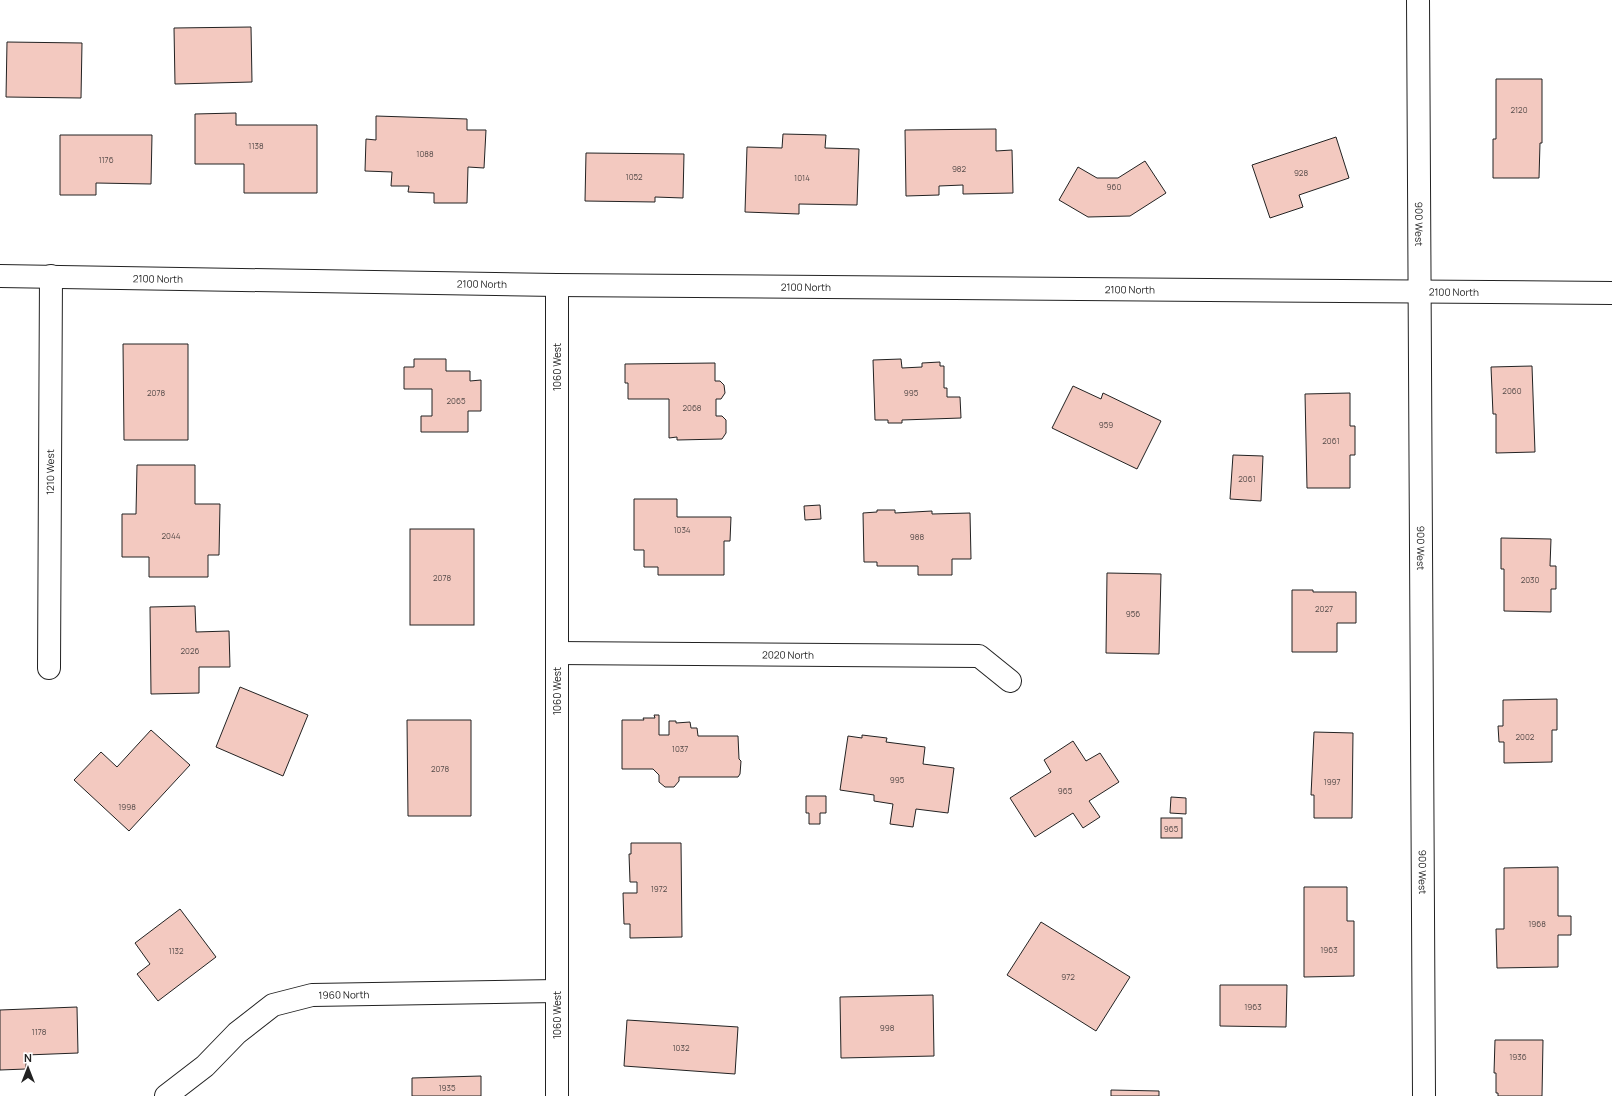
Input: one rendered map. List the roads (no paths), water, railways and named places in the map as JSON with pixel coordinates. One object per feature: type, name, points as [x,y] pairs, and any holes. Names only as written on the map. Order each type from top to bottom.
[{"type":"street","name":"900 West","points":[[1418,0],[1421,292],[1424,1096]]},
{"type":"street","name":"2100 North","points":[[0,276],[557,286],[1612,293]]},
{"type":"street","name":"1210 West","points":[[50,668],[51,276]]},
{"type":"street","name":"1060 West","points":[[557,286],[557,1096]]},
{"type":"street","name":"2020 North","points":[[556,653],[979,656],[1010,681]]},
{"type":"street","name":"1960 North","points":[[166,1096],[205,1066],[237,1033],[273,1005],[312,995],[557,990]]}]
